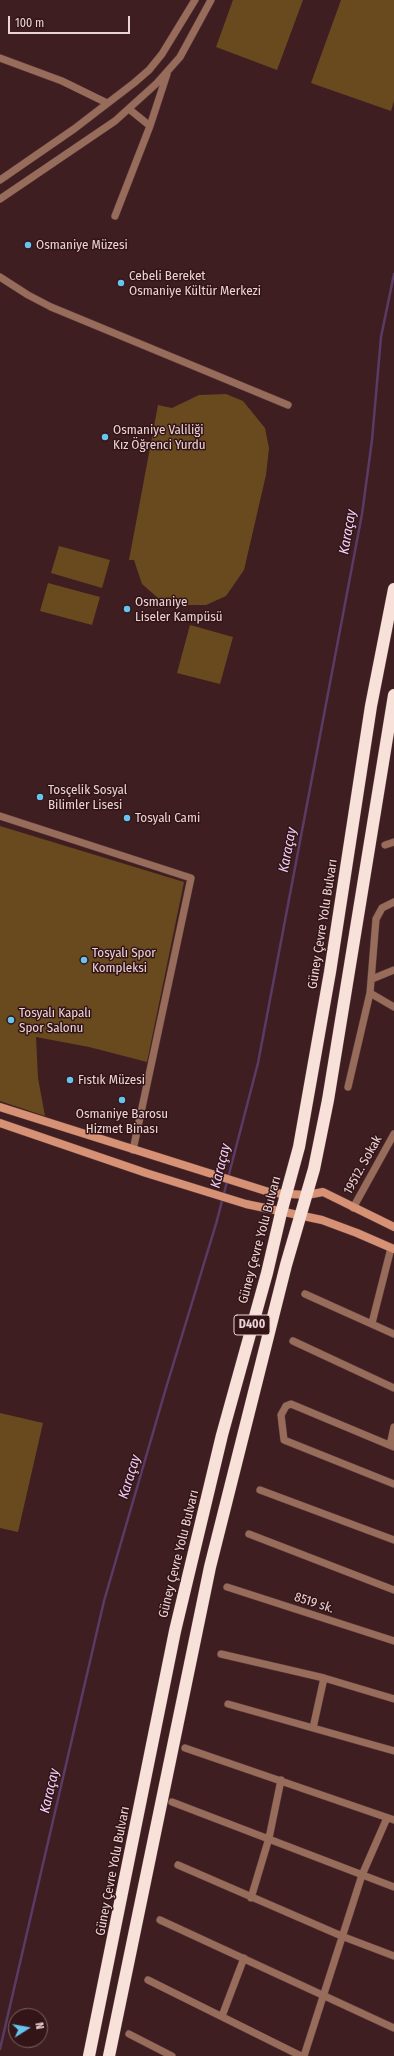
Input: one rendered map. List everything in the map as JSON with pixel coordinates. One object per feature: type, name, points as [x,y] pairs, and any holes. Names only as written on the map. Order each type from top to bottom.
[{"type":"highway","name":"Güney Çevre Yolu Bulvarı","points":[[89,2056],[175,1630],[222,1435],[267,1273],[280,1213],[287,1194],[299,1146],[330,972],[371,706],[394,589]]},
{"type":"highway","name":"D400","points":[[109,2056],[210,1567],[286,1265],[307,1195],[328,1100],[394,694]]},
{"type":"street","points":[[0,180],[33,158],[134,83],[162,54],[195,0]]},
{"type":"street","points":[[0,199],[115,121],[129,109],[167,72],[180,57],[211,0]]},
{"type":"street","points":[[0,58],[62,81],[107,103]]},
{"type":"street","points":[[115,216],[150,126],[167,72]]},
{"type":"street","points":[[129,109],[150,126]]},
{"type":"street","points":[[0,276],[28,296],[51,307],[288,405]]},
{"type":"street","points":[[0,816],[191,878],[133,1150]]},
{"type":"street","points":[[385,845],[394,842]]},
{"type":"street","points":[[348,1087],[370,993],[376,919],[382,908],[394,902]]},
{"type":"street","points":[[372,979],[394,970]]},
{"type":"street","points":[[370,993],[394,1007]]},
{"type":"street","points":[[0,1106],[250,1188],[272,1193],[287,1194],[307,1195],[323,1192],[394,1227]]},
{"type":"street","points":[[0,1123],[146,1173],[246,1204],[280,1213],[301,1215],[357,1232],[393,1249],[372,1323]]},
{"type":"street","name":"19512. Sokak","points":[[353,1208],[394,1134]]},
{"type":"street","points":[[305,1294],[394,1334]]},
{"type":"street","points":[[294,1341],[394,1388]]},
{"type":"street","points":[[394,1427],[392,1446],[291,1404],[286,1406],[282,1415],[284,1440],[394,1484]]},
{"type":"street","points":[[260,1490],[394,1540]]},
{"type":"street","points":[[250,1534],[394,1590]]},
{"type":"street","name":"8519 sk.","points":[[227,1587],[394,1641]]},
{"type":"street","points":[[221,1654],[324,1678],[394,1699]]},
{"type":"street","points":[[313,1728],[324,1678]]},
{"type":"street","points":[[228,1704],[394,1751]]},
{"type":"street","points":[[148,1980],[303,2056],[344,1937],[362,1875],[390,1819],[282,1780],[185,1748]]},
{"type":"street","points":[[251,1898],[269,1838],[282,1780]]},
{"type":"street","points":[[172,1802],[394,1887]]},
{"type":"street","points":[[178,1865],[251,1898],[394,1956]]},
{"type":"street","points":[[160,1920],[394,2028]]},
{"type":"street","points":[[222,2016],[244,1958]]},
{"type":"street","points":[[129,2034],[172,2056]]},
{"type":"shaded area","points":[[233,0],[303,0],[277,70],[216,47]]},
{"type":"shaded area","points":[[341,0],[394,0],[394,101],[391,111],[311,83]]},
{"type":"shaded area","points":[[226,394],[243,401],[265,428],[269,448],[266,475],[244,570],[226,596],[206,605],[166,605],[142,584],[134,560],[129,560],[158,405],[172,408],[199,395]]},
{"type":"shaded area","points":[[59,546],[110,560],[102,588],[51,573]]},
{"type":"shaded area","points":[[48,583],[100,597],[92,625],[40,611]]},
{"type":"shaded area","points":[[190,625],[233,637],[220,684],[177,673]]},
{"type":"shaded area","name":"Tosyalı Spor Kompleksi","points":[[0,826],[184,882],[147,1062],[89,1047],[36,1037],[38,1078],[45,1116],[0,1101]]},
{"type":"shaded area","points":[[0,1413],[43,1423],[18,1532],[0,1528]]},
{"type":"waterway","name":"Karaçay","points":[[0,2049],[104,1601],[166,1388],[216,1224],[258,1063],[362,514],[372,440],[381,337],[394,274]]},
{"type":"place","name":"Osmaniye Müzesi","points":[[28,245]]},
{"type":"place","name":"Cebeli Bereket Osmaniye Kültür Merkezi","points":[[121,283]]},
{"type":"place","name":"Osmaniye Valiliği Kız Öğrenci Yurdu","points":[[105,437]]},
{"type":"place","name":"Osmaniye Liseler Kampüsü","points":[[127,609]]},
{"type":"place","name":"Tosçelik Sosyal Bilimler Lisesi","points":[[40,797]]},
{"type":"place","name":"Tosyalı Cami","points":[[127,818]]},
{"type":"place","name":"Tosyalı Spor Kompleksi","points":[[84,960]]},
{"type":"place","name":"Tosyalı Kapalı Spor Salonu","points":[[11,1020]]},
{"type":"place","name":"Fıstık Müzesi","points":[[70,1080]]},
{"type":"place","name":"Osmaniye Barosu Hizmet Binası","points":[[122,1100]]}]
